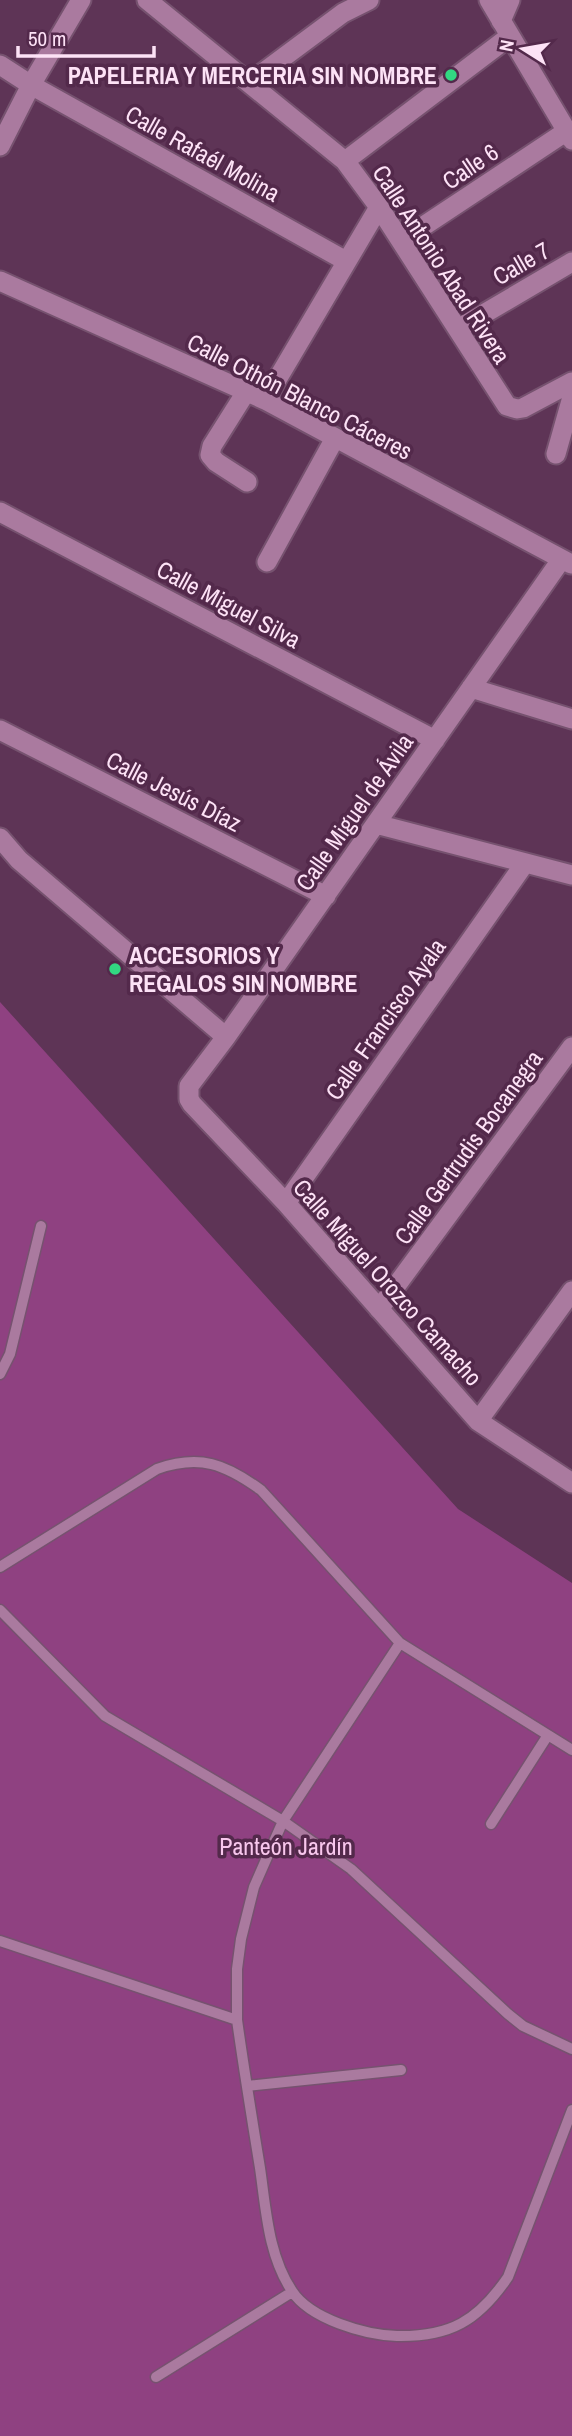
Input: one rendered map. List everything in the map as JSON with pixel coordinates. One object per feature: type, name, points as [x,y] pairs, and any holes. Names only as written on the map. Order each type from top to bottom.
[{"type":"street","points":[[0,146],[31,85],[81,0]]},
{"type":"street","name":"Calle Antonio Abad Rivera","points":[[148,0],[345,161],[379,207],[502,402],[512,409],[523,408],[572,382]]},
{"type":"street","points":[[249,83],[343,13],[369,0]]},
{"type":"street","points":[[489,0],[567,128]]},
{"type":"street","points":[[345,161],[506,28],[510,0]]},
{"type":"street","name":"Calle Rafaél Molina","points":[[0,65],[31,85],[346,261]]},
{"type":"street","name":"Calle 6","points":[[401,241],[567,128]]},
{"type":"street","points":[[265,400],[379,207]]},
{"type":"street","name":"Calle 7","points":[[458,329],[572,262]]},
{"type":"street","name":"Calle Othón Blanco Cáceres","points":[[0,281],[265,400],[567,562]]},
{"type":"street","points":[[246,392],[212,446],[210,455],[216,463],[247,482]]},
{"type":"street","points":[[556,454],[572,397]]},
{"type":"street","points":[[267,562],[335,438]]},
{"type":"street","name":"Calle Miguel Silva","points":[[0,512],[435,740]]},
{"type":"street","name":"Calle Miguel de Ávila","points":[[188,1092],[192,1080],[226,1037],[471,688],[567,562]]},
{"type":"street","points":[[471,688],[572,719]]},
{"type":"street","name":"Calle Jesús Díaz","points":[[0,730],[326,896]]},
{"type":"street","points":[[376,824],[572,875]]},
{"type":"street","points":[[0,838],[19,860],[226,1037]]},
{"type":"street","name":"Calle Francisco Ayala","points":[[286,1203],[525,863]]},
{"type":"street","name":"Calle Gertrudis Bocanegra","points":[[379,1309],[572,1047]]},
{"type":"street","name":"Calle Miguel Orozco Camacho","points":[[188,1092],[192,1104],[286,1203],[478,1421],[572,1483]]},
{"type":"street","points":[[478,1421],[565,1316],[572,1291]]},
{"type":"lane","points":[[0,1374],[9,1354],[41,1226]]},
{"type":"lane","points":[[0,1567],[157,1469],[178,1462],[199,1461],[222,1467],[242,1476],[261,1490],[400,1643],[572,1750]]},
{"type":"lane","points":[[0,1609],[105,1716],[283,1821],[351,1869],[515,2020],[572,2049]]},
{"type":"lane","points":[[400,1643],[283,1821],[254,1887],[246,1914],[237,1969],[237,2020],[273,2253],[292,2292],[311,2309],[330,2319],[361,2330],[394,2336],[420,2336],[448,2331],[472,2317],[496,2294],[508,2277],[572,2110]]},
{"type":"lane","points":[[491,1824],[548,1735]]},
{"type":"lane","points":[[0,1941],[237,2020]]},
{"type":"lane","points":[[247,2086],[401,2070]]},
{"type":"lane","points":[[156,2377],[292,2292]]},
{"type":"green space","name":"Panteón Jardín","points":[[0,1002],[458,1509],[572,1583],[572,2436],[0,2436]]},
{"type":"place","name":"PAPELERIA Y MERCERIA SIN NOMBRE","points":[[451,75]]},
{"type":"place","name":"ACCESORIOS Y REGALOS SIN NOMBRE","points":[[115,969]]}]
